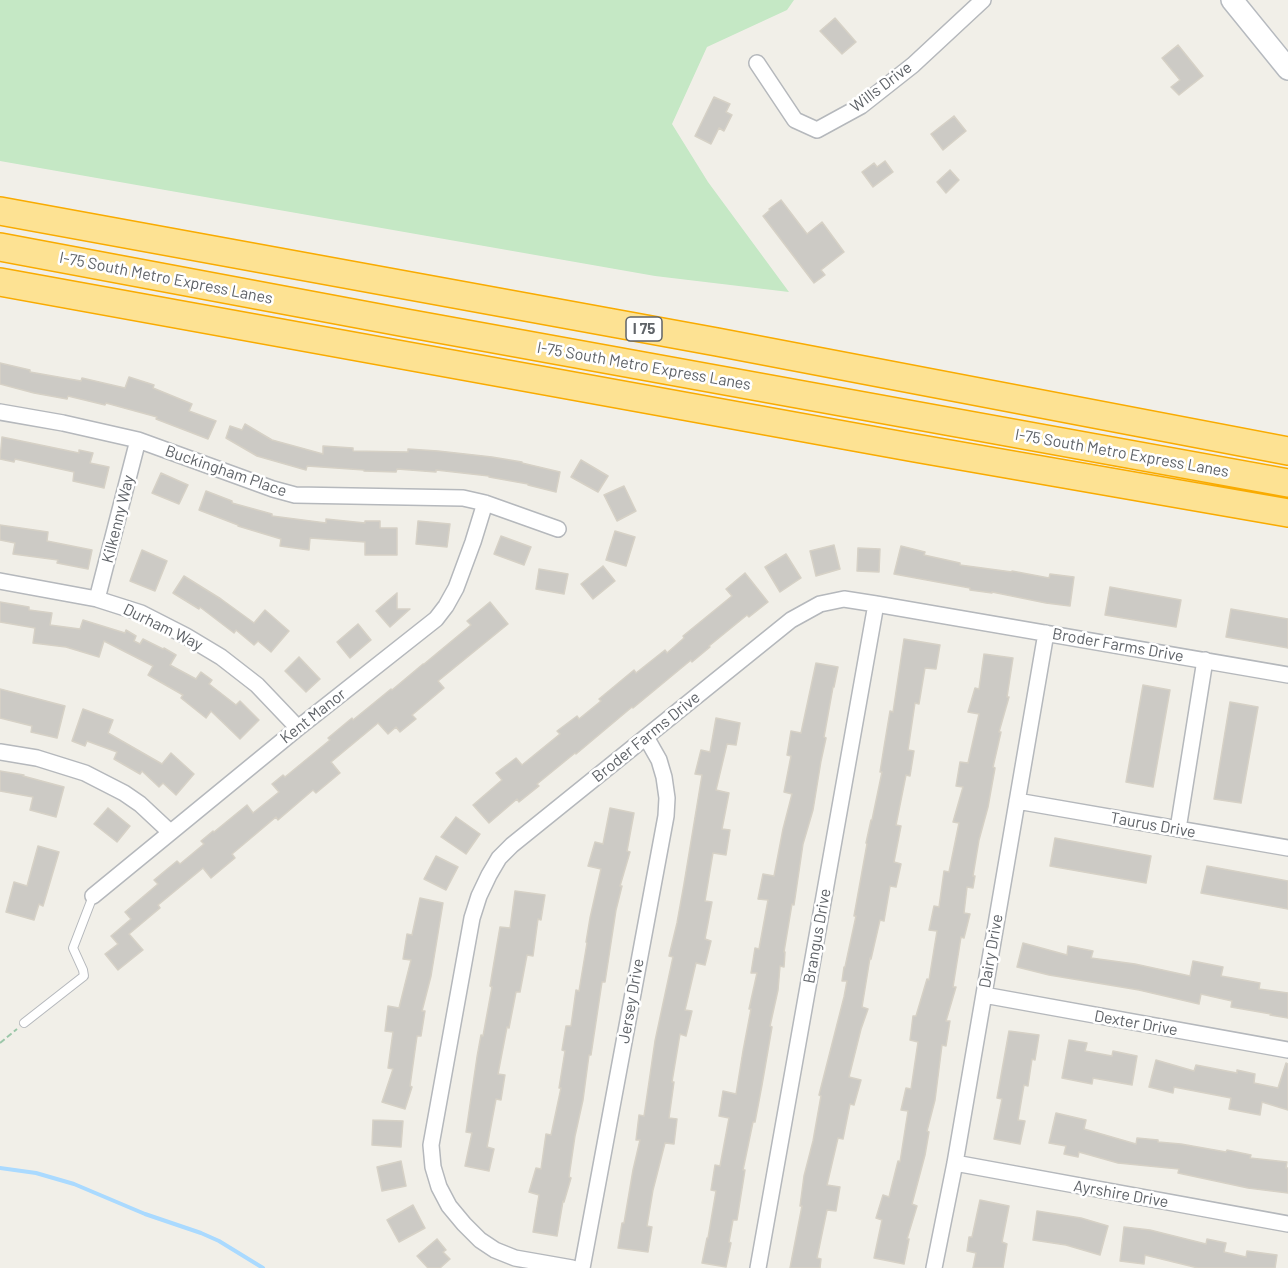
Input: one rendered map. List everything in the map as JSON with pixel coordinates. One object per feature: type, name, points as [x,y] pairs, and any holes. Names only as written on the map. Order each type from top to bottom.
[{"type":"highway","name":"I 75","points":[[0,211],[729,344],[1288,452]]},
{"type":"highway","name":"I-75 South Metro Express Lanes","points":[[0,247],[1288,483]]},
{"type":"highway","points":[[0,282],[1288,513]]},
{"type":"street","name":"Wills Drive","points":[[757,63],[795,120],[818,129],[861,106],[913,65],[983,0]]},
{"type":"street","points":[[1232,0],[1288,69]]},
{"type":"street","name":"Buckingham Place","points":[[0,412],[138,440],[295,495],[463,498],[485,503],[558,529]]},
{"type":"street","name":"Kilkenny Way","points":[[97,599],[138,440]]},
{"type":"street","name":"Kent Manor","points":[[93,896],[436,618],[456,588],[485,503]]},
{"type":"street","name":"Durham Way","points":[[0,581],[97,599],[141,613],[221,657],[257,685],[298,728]]},
{"type":"street","name":"Broder Farms Drive","points":[[572,1268],[514,1258],[495,1250],[480,1240],[449,1206],[433,1167],[431,1144],[472,918],[489,875],[512,845],[791,620],[820,604],[844,599],[1288,675]]},
{"type":"street","name":"Brangus Drive","points":[[758,1268],[876,604]]},
{"type":"street","name":"Dairy Drive","points":[[934,1268],[955,1163],[1046,633]]},
{"type":"street","points":[[1178,829],[1205,660]]},
{"type":"street","name":"Jersey Drive","points":[[582,1268],[666,816],[667,798],[664,777],[659,760],[646,737]]},
{"type":"street","points":[[0,752],[37,758],[85,773],[140,804],[170,832]]},
{"type":"street","name":"Taurus Drive","points":[[1017,801],[1288,848]]},
{"type":"street","name":"Dexter Drive","points":[[984,995],[1288,1050]]},
{"type":"street","name":"Ayrshire Drive","points":[[955,1163],[1288,1224]]},
{"type":"lane","points":[[24,1023],[84,976],[73,948],[93,896]]},
{"type":"path","points":[[0,1043],[24,1023]]},
{"type":"green space","points":[[0,0],[794,0],[787,10],[707,47],[672,124],[708,182],[789,292],[655,276],[0,161]]},
{"type":"building","points":[[835,18],[856,42],[842,54],[820,31]]},
{"type":"building","points":[[1178,45],[1203,76],[1179,95],[1171,87],[1180,80],[1162,58]]},
{"type":"building","points":[[714,97],[730,104],[726,112],[732,115],[724,131],[719,128],[711,144],[695,136]]},
{"type":"building","points":[[954,116],[966,131],[943,150],[931,134]]},
{"type":"building","points":[[885,161],[893,172],[873,187],[862,172],[874,163],[877,167]]},
{"type":"building","points":[[950,170],[959,180],[946,193],[937,182]]},
{"type":"building","points":[[781,200],[807,234],[822,222],[844,252],[821,270],[825,275],[814,283],[763,216]]},
{"type":"building","points":[[0,363],[30,370],[30,372],[81,381],[82,378],[125,388],[129,377],[154,385],[153,388],[192,404],[189,411],[216,421],[208,439],[156,419],[157,417],[106,403],[105,405],[68,396],[67,399],[0,384]]},
{"type":"building","points":[[245,424],[272,440],[323,454],[323,446],[353,448],[353,451],[408,452],[408,449],[438,451],[522,462],[560,472],[556,492],[489,476],[436,470],[436,472],[397,469],[396,472],[307,466],[306,470],[257,456],[226,438],[230,426],[242,430]]},
{"type":"building","points":[[2,437],[79,453],[79,450],[93,453],[90,463],[109,467],[104,488],[73,481],[74,472],[15,459],[14,462],[0,459]]},
{"type":"building","points":[[581,460],[608,476],[598,492],[571,477]]},
{"type":"building","points":[[161,473],[188,485],[179,504],[152,493]]},
{"type":"building","points":[[624,486],[636,511],[617,521],[604,495]]},
{"type":"building","points":[[206,491],[232,501],[232,503],[272,514],[272,516],[326,523],[326,519],[365,523],[365,521],[380,521],[380,528],[397,528],[397,555],[365,555],[365,542],[310,538],[309,550],[280,546],[281,539],[238,526],[199,510]]},
{"type":"building","points":[[418,521],[450,524],[447,547],[416,544]]},
{"type":"building","points":[[0,525],[48,532],[47,541],[92,550],[88,569],[57,563],[58,560],[13,554],[15,543],[0,540]]},
{"type":"building","points":[[615,531],[635,537],[626,566],[606,560]]},
{"type":"building","points":[[501,536],[531,547],[524,565],[494,554]]},
{"type":"building","points":[[834,545],[840,569],[816,576],[810,551]]},
{"type":"building","points":[[901,546],[925,552],[924,555],[960,563],[960,565],[1049,578],[1050,574],[1074,577],[1070,606],[970,590],[970,588],[894,574]]},
{"type":"building","points":[[858,548],[880,549],[879,572],[857,571]]},
{"type":"building","points":[[142,550],[167,561],[155,591],[130,581]]},
{"type":"building","points":[[786,554],[801,578],[780,592],[765,567]]},
{"type":"building","points":[[603,566],[615,581],[593,599],[581,584]]},
{"type":"building","points":[[539,569],[568,574],[564,594],[536,589]]},
{"type":"building","points":[[745,573],[768,602],[749,617],[747,615],[692,662],[691,660],[537,784],[539,786],[519,802],[517,799],[489,823],[473,805],[502,780],[496,773],[516,758],[522,765],[560,734],[557,731],[577,716],[579,719],[634,670],[636,673],[665,650],[667,653],[684,638],[683,636],[732,596],[726,589]]},
{"type":"building","points":[[184,576],[254,623],[265,610],[289,631],[271,652],[258,641],[254,645],[236,630],[234,633],[200,607],[199,609],[173,593]]},
{"type":"building","points":[[1110,587],[1181,600],[1176,627],[1105,615]]},
{"type":"building","points":[[397,593],[397,609],[410,609],[390,627],[376,611]]},
{"type":"building","points":[[0,602],[29,607],[29,610],[52,613],[50,625],[80,629],[83,620],[125,633],[126,630],[136,636],[134,641],[140,644],[143,639],[176,655],[170,665],[196,679],[201,672],[212,680],[209,684],[236,705],[240,701],[259,720],[240,739],[211,711],[206,718],[181,698],[183,695],[148,675],[153,666],[104,641],[99,657],[66,647],[33,643],[35,628],[0,622]]},
{"type":"building","points":[[490,602],[508,624],[438,681],[444,688],[412,715],[416,719],[400,732],[396,727],[388,734],[378,723],[331,762],[340,773],[316,793],[313,790],[278,820],[276,817],[232,854],[235,858],[211,878],[203,868],[158,905],[160,908],[129,934],[143,950],[118,970],[105,954],[118,944],[111,936],[131,919],[125,912],[158,884],[154,880],[177,861],[180,864],[204,844],[201,841],[247,805],[253,813],[279,792],[272,784],[283,775],[285,777],[330,740],[328,738],[352,718],[353,720],[392,690],[471,625],[467,621]]},
{"type":"building","points":[[1231,609],[1288,619],[1288,648],[1226,637]]},
{"type":"building","points":[[358,624],[371,640],[350,658],[337,642]]},
{"type":"building","points":[[904,639],[940,645],[936,669],[925,668],[919,704],[915,703],[908,750],[914,751],[910,776],[906,775],[896,825],[901,826],[894,862],[901,864],[896,887],[890,886],[884,921],[880,920],[870,958],[862,1007],[868,1009],[849,1077],[861,1080],[854,1105],[850,1104],[843,1139],[838,1138],[827,1185],[840,1187],[836,1211],[827,1210],[817,1258],[821,1259],[820,1268],[790,1268],[802,1206],[800,1206],[804,1176],[821,1096],[819,1095],[847,981],[842,981],[844,967],[856,916],[854,916],[866,843],[882,772],[880,772],[884,747],[890,711],[893,712]]},
{"type":"building","points":[[984,654],[1013,658],[1007,697],[1009,697],[999,732],[1001,732],[993,767],[995,768],[988,807],[979,840],[973,888],[967,887],[964,913],[970,914],[964,938],[961,937],[953,987],[956,987],[946,1021],[950,1021],[946,1046],[942,1045],[925,1155],[912,1204],[917,1206],[907,1239],[909,1239],[904,1264],[874,1258],[882,1220],[876,1218],[883,1195],[889,1197],[898,1161],[900,1162],[908,1111],[901,1110],[906,1088],[911,1089],[918,1042],[910,1040],[913,1016],[916,1016],[927,979],[929,980],[937,931],[929,930],[934,906],[939,907],[944,871],[949,872],[959,823],[953,822],[963,787],[956,786],[960,762],[968,763],[979,714],[968,712],[975,688],[979,689]]},
{"type":"building","points":[[299,657],[320,679],[306,692],[285,671]]},
{"type":"building","points":[[816,663],[838,667],[813,810],[803,844],[794,905],[792,904],[784,952],[784,967],[780,966],[762,1085],[743,1170],[745,1170],[737,1220],[733,1220],[726,1267],[702,1263],[716,1191],[711,1190],[715,1165],[720,1166],[729,1118],[719,1116],[723,1091],[736,1094],[757,973],[751,973],[755,948],[759,949],[768,900],[758,899],[763,874],[774,876],[792,794],[784,792],[791,756],[787,755],[791,731],[801,733]]},
{"type":"building","points":[[1143,685],[1170,690],[1153,787],[1126,782]]},
{"type":"building","points":[[0,689],[65,706],[57,738],[31,732],[32,726],[0,718]]},
{"type":"building","points":[[1230,702],[1258,707],[1241,803],[1214,799]]},
{"type":"building","points":[[83,709],[113,720],[108,733],[162,764],[171,753],[194,774],[176,795],[163,783],[159,787],[142,771],[140,774],[114,759],[117,752],[87,741],[85,746],[72,741]]},
{"type":"building","points":[[716,718],[740,723],[736,745],[727,744],[716,790],[729,793],[722,829],[730,830],[726,855],[713,853],[705,901],[712,902],[705,939],[711,941],[705,965],[696,963],[685,1010],[692,1011],[686,1036],[680,1034],[669,1118],[677,1119],[674,1144],[665,1143],[653,1190],[647,1226],[652,1227],[648,1252],[618,1248],[640,1140],[636,1140],[639,1115],[644,1116],[655,1041],[673,957],[669,956],[677,923],[702,775],[695,774],[701,750],[710,752]]},
{"type":"building","points":[[0,771],[24,775],[64,787],[56,817],[30,810],[33,797],[0,791]]},
{"type":"building","points":[[108,808],[130,826],[117,842],[94,824]]},
{"type":"building","points":[[610,808],[634,813],[627,851],[630,852],[620,886],[622,886],[605,982],[602,982],[575,1136],[569,1177],[571,1178],[563,1201],[557,1236],[533,1232],[539,1195],[529,1192],[536,1168],[541,1169],[546,1134],[551,1135],[561,1088],[559,1088],[565,1051],[562,1050],[566,1026],[571,1026],[576,990],[579,991],[590,918],[601,869],[588,866],[595,842],[603,844]]},
{"type":"building","points":[[456,817],[480,834],[466,854],[441,837]]},
{"type":"building","points":[[1055,838],[1151,856],[1146,883],[1050,866]]},
{"type":"building","points":[[38,846],[59,852],[43,906],[39,904],[34,920],[6,912],[14,882],[27,886]]},
{"type":"building","points":[[436,856],[458,867],[446,890],[424,879]]},
{"type":"building","points":[[1207,866],[1288,881],[1288,909],[1201,893]]},
{"type":"building","points":[[515,891],[545,895],[541,920],[538,919],[533,956],[527,955],[520,992],[516,992],[509,1028],[507,1027],[498,1074],[505,1075],[501,1100],[496,1099],[487,1147],[494,1149],[489,1171],[465,1166],[472,1133],[466,1132],[477,1057],[492,987],[490,986],[500,927],[510,928]]},
{"type":"building","points":[[420,898],[443,903],[431,976],[422,1011],[425,1011],[421,1036],[417,1036],[410,1086],[412,1087],[405,1109],[382,1102],[393,1069],[388,1068],[393,1032],[385,1031],[388,1006],[399,1008],[411,960],[403,959],[407,934],[412,935]]},
{"type":"building","points":[[1023,943],[1067,955],[1068,946],[1093,951],[1091,958],[1135,964],[1190,976],[1193,961],[1223,967],[1221,976],[1260,983],[1259,989],[1288,993],[1288,1018],[1231,1007],[1232,1001],[1201,994],[1199,1004],[1017,967]]},
{"type":"building","points":[[1009,1031],[1039,1035],[1028,1086],[1024,1085],[1018,1120],[1025,1121],[1020,1144],[994,1139],[1002,1099],[997,1098]]},
{"type":"building","points":[[1069,1040],[1087,1043],[1085,1051],[1112,1056],[1113,1051],[1137,1056],[1132,1085],[1093,1078],[1092,1084],[1062,1078]]},
{"type":"building","points":[[1156,1060],[1194,1071],[1196,1065],[1255,1074],[1254,1083],[1278,1088],[1286,1063],[1288,1064],[1288,1110],[1262,1102],[1260,1115],[1229,1109],[1231,1098],[1174,1087],[1173,1093],[1149,1087]]},
{"type":"building","points":[[1056,1113],[1086,1120],[1084,1129],[1136,1144],[1137,1138],[1158,1140],[1158,1142],[1226,1152],[1227,1150],[1251,1155],[1250,1158],[1287,1162],[1288,1193],[1248,1188],[1178,1173],[1179,1169],[1118,1163],[1079,1152],[1078,1157],[1064,1154],[1066,1146],[1049,1143]]},
{"type":"building","points":[[373,1120],[403,1121],[401,1147],[372,1145]]},
{"type":"building","points":[[401,1161],[406,1186],[382,1191],[377,1167]]},
{"type":"building","points":[[980,1200],[1009,1206],[1002,1242],[1007,1244],[1003,1268],[973,1268],[976,1253],[967,1251]]},
{"type":"building","points":[[413,1205],[425,1228],[399,1242],[387,1220]]},
{"type":"building","points":[[1037,1211],[1081,1218],[1108,1226],[1100,1255],[1066,1245],[1033,1240]]},
{"type":"building","points":[[1124,1227],[1150,1230],[1206,1244],[1207,1239],[1226,1243],[1224,1252],[1246,1257],[1247,1251],[1277,1255],[1275,1268],[1198,1268],[1145,1255],[1144,1264],[1120,1261]]},
{"type":"building","points":[[437,1239],[446,1250],[443,1252],[450,1259],[440,1268],[428,1268],[417,1256]]},
{"type":"waterway","points":[[0,1168],[36,1173],[74,1184],[145,1214],[201,1233],[219,1241],[263,1268]]}]
